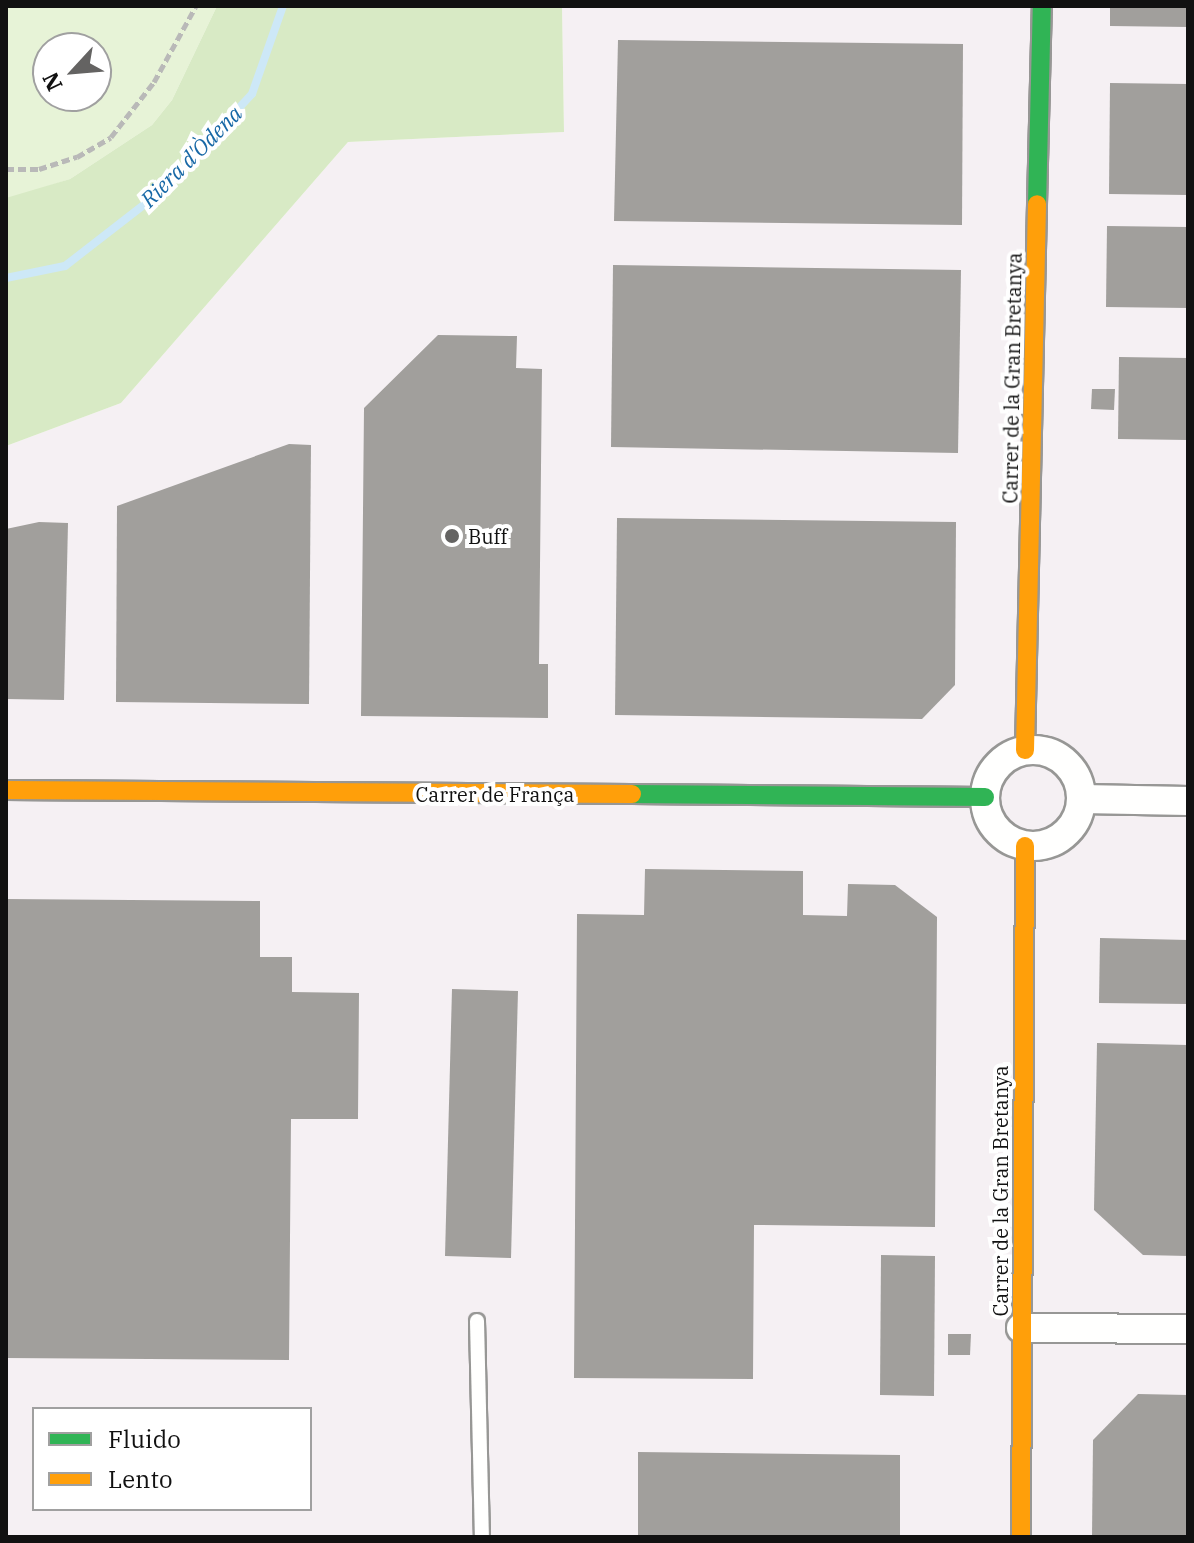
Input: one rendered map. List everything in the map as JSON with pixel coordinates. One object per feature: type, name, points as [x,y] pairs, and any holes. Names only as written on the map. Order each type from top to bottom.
[{"type":"street","name":"Carrer de la Gran Bretanya","points":[[1025,750],[1042,6]]},
{"type":"street","points":[[1025,750],[1051,753],[1067,763],[1078,779],[1082,799],[1077,819],[1064,836],[1045,845],[1025,846],[996,828],[985,797],[996,766],[1025,750]]},
{"type":"street","name":"Carrer de França","points":[[6,790],[985,797]]},
{"type":"street","points":[[1082,799],[1188,801]]},
{"type":"street","name":"Carrer de la Gran Bretanya","points":[[1021,1537],[1025,846]]},
{"type":"street","points":[[1021,1328],[1188,1329]]},
{"type":"lane","points":[[477,1321],[482,1537]]},
{"type":"path","points":[[6,169],[51,165],[111,137],[154,82],[196,6]]},
{"type":"shaded area","points":[[562,6],[1188,6],[1188,1537],[6,1537],[6,446],[121,403],[348,142],[564,132]]},
{"type":"green space","points":[[6,6],[217,6],[172,100],[152,125],[70,179],[8,199]]},
{"type":"green space","points":[[217,6],[562,6],[564,132],[348,142],[121,403],[6,446],[6,198],[70,179],[152,125],[172,100]]},
{"type":"building","points":[[1110,6],[1188,6],[1188,27],[1110,26]]},
{"type":"building","points":[[618,40],[963,44],[962,225],[614,221]]},
{"type":"building","points":[[1110,83],[1188,84],[1188,195],[1109,194]]},
{"type":"building","points":[[1107,226],[1188,227],[1188,308],[1106,307]]},
{"type":"building","points":[[613,265],[961,270],[958,453],[611,447]]},
{"type":"building","name":"Buff","points":[[438,335],[517,336],[516,368],[542,369],[539,664],[548,664],[548,718],[361,716],[364,408]]},
{"type":"building","points":[[1119,357],[1188,358],[1188,440],[1118,439]]},
{"type":"building","points":[[1092,389],[1115,389],[1114,410],[1091,409]]},
{"type":"building","points":[[289,444],[311,445],[309,704],[116,702],[117,506]]},
{"type":"building","points":[[617,518],[956,522],[955,685],[922,719],[615,715]]},
{"type":"building","points":[[39,522],[68,523],[64,700],[6,699],[6,529]]},
{"type":"building","points":[[645,869],[803,871],[803,915],[847,916],[848,884],[895,885],[937,917],[935,1227],[754,1225],[753,1379],[574,1378],[577,914],[644,915]]},
{"type":"building","points":[[6,899],[260,901],[260,957],[292,957],[292,992],[359,993],[358,1119],[291,1119],[289,1360],[6,1358]]},
{"type":"building","points":[[1100,938],[1188,940],[1188,1004],[1099,1003]]},
{"type":"building","points":[[452,989],[518,991],[511,1258],[445,1256]]},
{"type":"building","points":[[1097,1043],[1188,1045],[1188,1256],[1143,1255],[1094,1210]]},
{"type":"building","points":[[881,1255],[935,1256],[934,1396],[880,1395]]},
{"type":"building","points":[[948,1334],[971,1334],[970,1355],[948,1355]]},
{"type":"building","points":[[1138,1394],[1188,1395],[1188,1537],[1092,1537],[1093,1440]]},
{"type":"building","points":[[638,1452],[900,1455],[900,1537],[638,1537]]},
{"type":"waterway","name":"Riera d'Òdena","points":[[6,278],[65,266],[163,190],[252,94],[283,6]]},
{"type":"traffic: fast","points":[[1037,204],[1042,6]]},
{"type":"traffic: fast","points":[[632,794],[985,797]]},
{"type":"traffic: slow","points":[[1025,750],[1037,204]]},
{"type":"traffic: slow","points":[[6,790],[632,794]]},
{"type":"traffic: slow","points":[[1021,1537],[1025,846]]},
{"type":"place","name":"Buff","points":[[452,536]]}]
